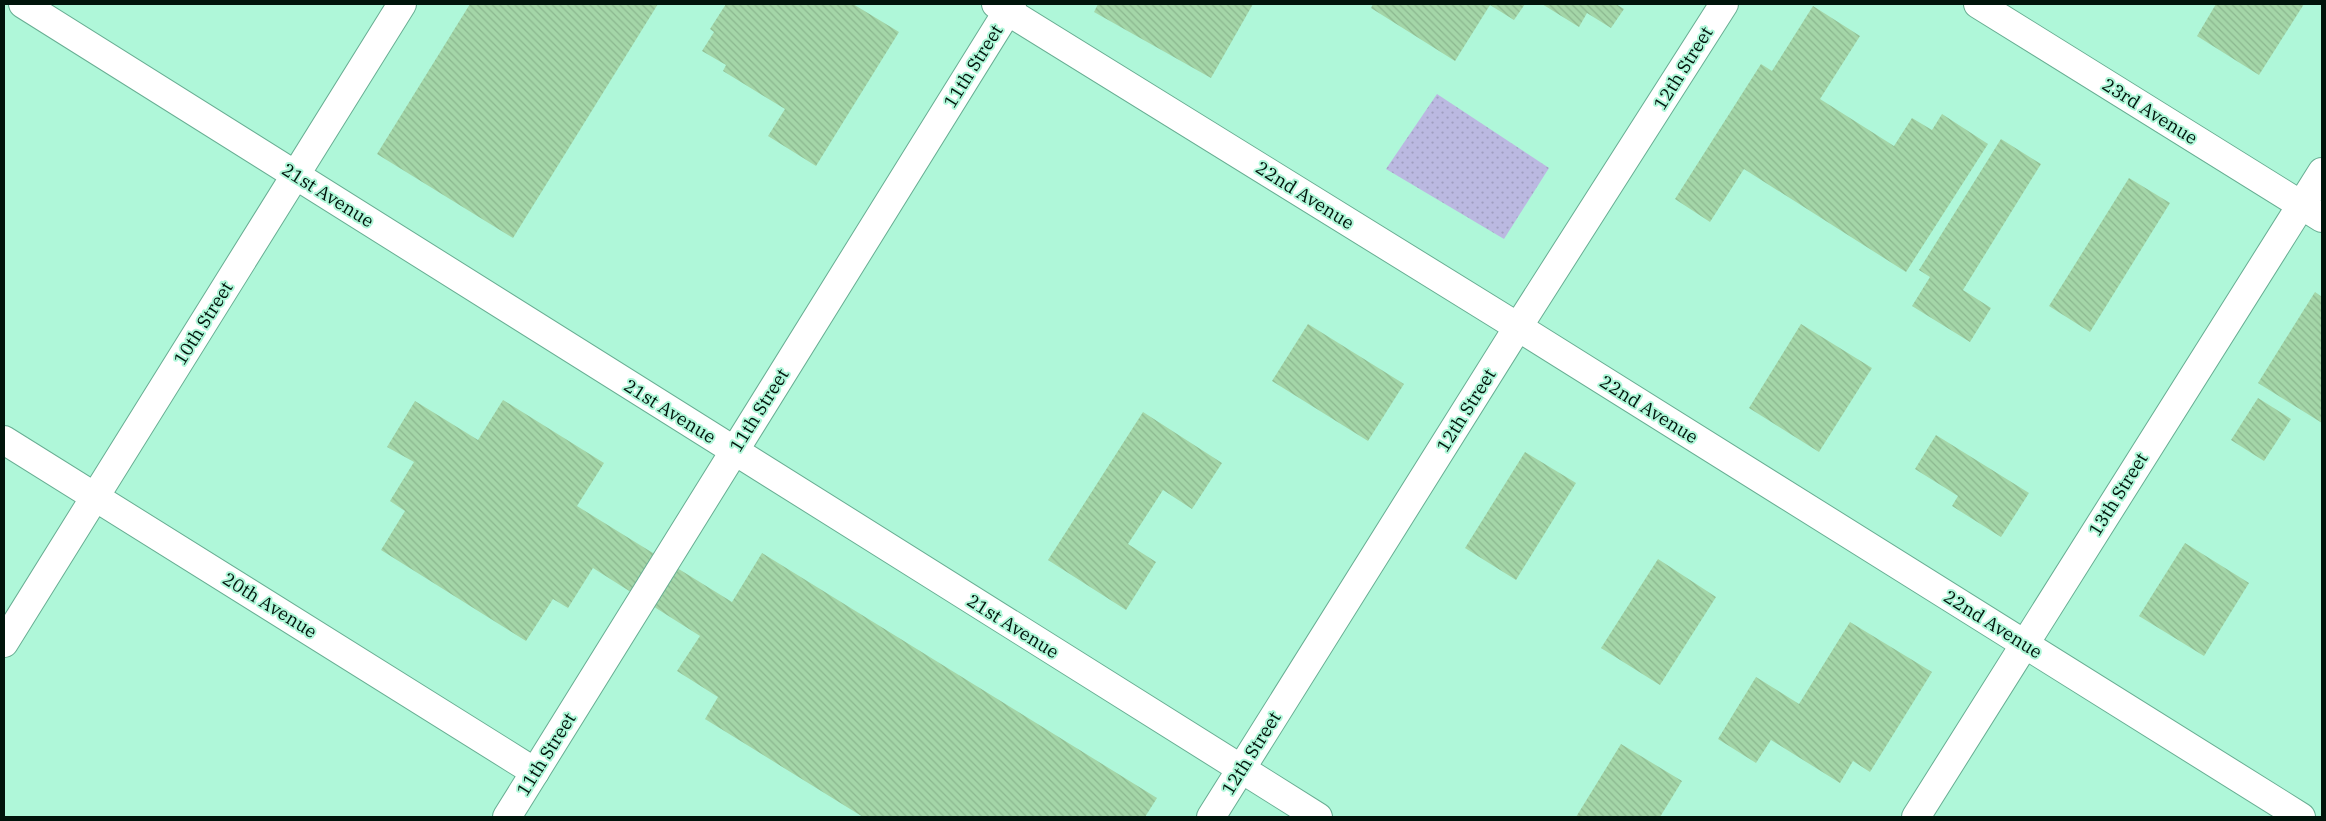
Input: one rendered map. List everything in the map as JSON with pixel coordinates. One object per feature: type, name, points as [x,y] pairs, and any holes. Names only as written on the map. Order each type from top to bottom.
[{"type":"street","name":"21st Avenue","points":[[23,4],[1318,817]]},
{"type":"street","name":"10th Street","points":[[4,643],[402,4]]},
{"type":"street","name":"12th Street","points":[[1211,817],[1518,327],[1724,4]]},
{"type":"street","name":"23rd Avenue","points":[[1978,4],[2312,212]]},
{"type":"street","name":"22nd Avenue","points":[[1005,6],[2301,817]]},
{"type":"street","name":"11th Street","points":[[507,817],[734,451],[1005,6]]},
{"type":"street","name":"13th Street","points":[[1916,817],[2024,643],[2312,212],[2322,172]]},
{"type":"street","name":"20th Avenue","points":[[4,440],[535,772]]},
{"type":"shaded area","points":[[1437,94],[1549,168],[1504,239],[1386,169]]},
{"type":"building","points":[[470,4],[658,4],[513,238],[377,154]]},
{"type":"building","points":[[726,4],[853,4],[899,32],[816,166],[768,136],[785,109],[723,71],[726,65],[702,51],[714,32],[710,29]]},
{"type":"building","points":[[1098,4],[1253,4],[1211,78],[1094,12]]},
{"type":"building","points":[[1373,4],[1525,4],[1514,20],[1490,5],[1455,61],[1371,8]]},
{"type":"building","points":[[1542,4],[1616,4],[1624,9],[1611,28],[1587,13],[1579,27]]},
{"type":"building","points":[[2216,4],[2304,4],[2259,75],[2197,36]]},
{"type":"building","points":[[1813,6],[1860,36],[1820,99],[1894,146],[1912,118],[1932,130],[1942,114],[1988,144],[1906,272],[1744,169],[1710,222],[1675,199],[1761,64],[1772,71]]},
{"type":"building","points":[[2001,139],[2041,164],[1963,290],[1991,308],[1970,342],[1912,306],[1930,277],[1919,270]]},
{"type":"building","points":[[2129,178],[2170,203],[2090,332],[2049,306]]},
{"type":"building","points":[[2315,292],[2322,297],[2322,423],[2258,383]]},
{"type":"building","points":[[1308,324],[1404,384],[1368,441],[1272,381]]},
{"type":"building","points":[[1801,324],[1872,368],[1819,452],[1749,408]]},
{"type":"building","points":[[2258,398],[2291,419],[2264,461],[2231,440]]},
{"type":"building","points":[[503,400],[604,463],[577,506],[732,602],[762,553],[1157,798],[1145,817],[863,817],[705,719],[718,697],[677,671],[700,636],[593,568],[568,608],[553,599],[526,641],[381,550],[405,511],[390,501],[414,462],[387,447],[415,401],[478,440]]},
{"type":"building","points":[[1143,412],[1222,463],[1192,509],[1163,490],[1128,544],[1156,562],[1126,610],[1048,560]]},
{"type":"building","points":[[1936,435],[2029,493],[2001,537],[1952,506],[1958,496],[1915,469]]},
{"type":"building","points":[[1525,452],[1576,483],[1516,580],[1465,548]]},
{"type":"building","points":[[2185,543],[2249,583],[2204,656],[2139,616]]},
{"type":"building","points":[[1658,559],[1716,597],[1660,685],[1601,648]]},
{"type":"building","points":[[1850,622],[1932,672],[1870,772],[1853,761],[1840,783],[1771,740],[1756,763],[1718,739],[1756,677],[1799,704]]},
{"type":"building","points":[[1621,744],[1682,781],[1660,817],[1576,817]]}]
